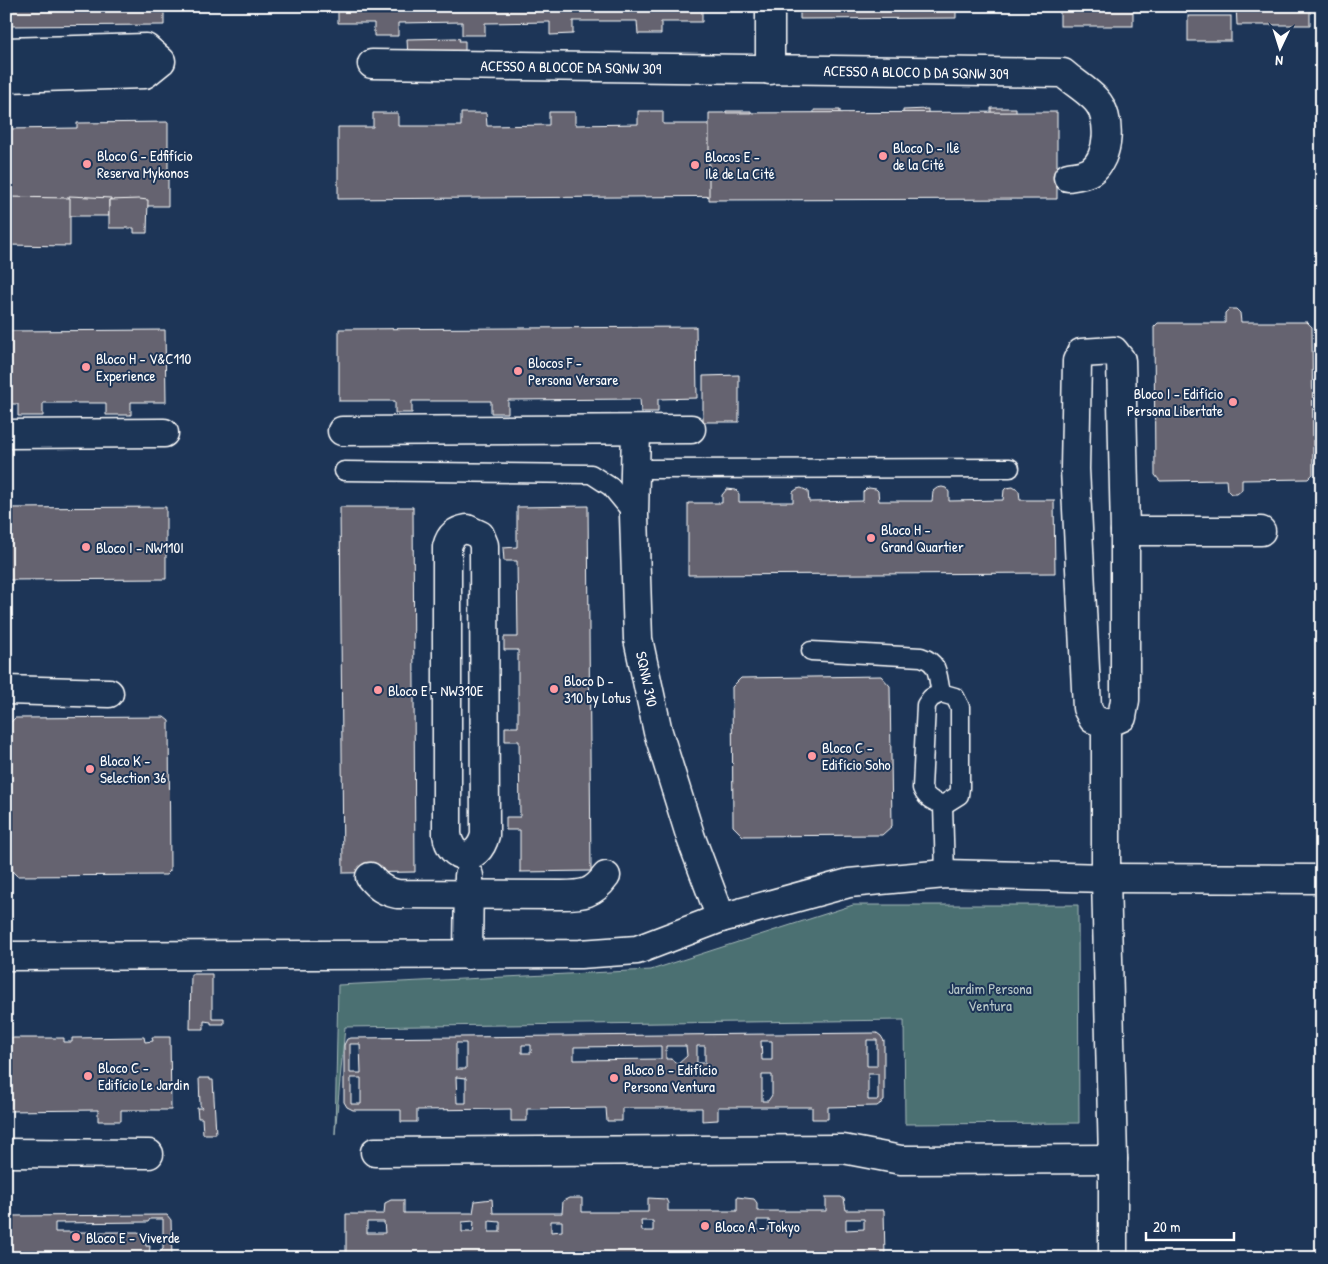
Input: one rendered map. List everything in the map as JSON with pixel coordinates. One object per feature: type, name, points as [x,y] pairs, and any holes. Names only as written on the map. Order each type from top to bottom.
[{"type":"street","points":[[770,6],[770,70]]},
{"type":"street","points":[[6,52],[146,48],[161,61],[145,74],[6,78]]},
{"type":"street","name":"ACESSO A BLOCOE DA SQNW 309","points":[[372,64],[770,70]]},
{"type":"street","name":"ACESSO A BLOCO D DA SQNW 309","points":[[770,70],[1063,74],[1097,101],[1103,113],[1106,128],[1105,150],[1098,164],[1089,172],[1068,177]]},
{"type":"street","points":[[1114,351],[1121,360],[1125,531],[1125,700],[1122,717],[1106,724],[1093,719],[1086,708],[1075,469],[1077,360],[1081,353],[1114,351]]},
{"type":"street","points":[[342,431],[636,430],[691,428]]},
{"type":"street","name":"SQNW 310","points":[[636,430],[634,515],[638,638],[658,732],[691,838],[721,918]]},
{"type":"street","points":[[6,434],[164,433]]},
{"type":"street","points":[[467,529],[480,535],[484,545],[485,835],[483,845],[478,852],[469,856],[456,853],[450,847],[446,834],[448,547],[449,538],[456,531],[467,529]]},
{"type":"street","points":[[1125,531],[1261,531]]},
{"type":"street","points":[[6,690],[109,693]]},
{"type":"street","points":[[1106,724],[1106,878],[1113,1159],[1113,1258]]},
{"type":"street","points":[[468,955],[469,856]]},
{"type":"street","points":[[6,956],[580,954],[636,950],[721,918],[849,883],[945,874],[1106,878],[1322,879]]},
{"type":"street","points":[[370,877],[377,887],[396,894],[578,895],[590,892],[606,876]]},
{"type":"street","points":[[375,1152],[843,1149],[901,1160],[1113,1159]]},
{"type":"street","points":[[6,1153],[149,1154]]},
{"type":"lane","points":[[634,469],[1010,468]]},
{"type":"lane","points":[[344,471],[591,474],[611,487],[634,515]]},
{"type":"lane","points":[[811,651],[929,659],[935,665],[941,693]]},
{"type":"lane","points":[[941,693],[955,697],[960,707],[960,788],[958,795],[943,805],[925,795],[922,788],[926,706],[931,698],[941,693]]},
{"type":"lane","points":[[943,805],[945,874]]},
{"type":"green space","name":"Jardim Persona Ventura","points":[[853,905],[1078,905],[1079,1123],[905,1124],[904,1020],[345,1027],[335,1134],[338,985],[651,970]]},
{"type":"building","points":[[6,6],[164,6],[164,25],[6,26]]},
{"type":"building","points":[[338,6],[702,6],[702,22],[661,22],[661,34],[638,34],[637,21],[573,21],[573,34],[550,35],[550,22],[485,23],[485,35],[462,35],[462,22],[398,23],[398,36],[374,36],[374,23],[338,23]]},
{"type":"building","points":[[800,6],[956,6],[956,18],[800,19]]},
{"type":"building","points":[[1060,6],[1133,6],[1133,26],[1060,26]]},
{"type":"building","points":[[1236,6],[1310,6],[1310,25],[1237,25]]},
{"type":"building","points":[[1188,16],[1231,16],[1231,41],[1188,41]]},
{"type":"building","points":[[407,39],[460,39],[459,41],[465,41],[465,58],[408,59]]},
{"type":"building","name":"Blocos E - Ilê de La Cité","points":[[991,108],[1016,108],[1016,123],[1051,122],[1052,194],[338,199],[338,127],[373,127],[373,113],[398,113],[398,126],[461,126],[461,113],[486,113],[487,126],[549,125],[549,112],[575,112],[575,125],[638,124],[638,111],[663,111],[663,124],[726,124],[726,111],[751,111],[752,124],[814,123],[814,110],[840,110],[840,123],[903,122],[903,110],[928,109],[928,123],[991,123]]},
{"type":"building","name":"Bloco D - Ilê de la Cité","points":[[1057,112],[1057,199],[709,200],[709,113]]},
{"type":"building","name":"Bloco G - Edfifício Reserva Mykonos","points":[[168,122],[168,206],[60,206],[60,200],[6,201],[6,129],[77,128],[77,123]]},
{"type":"building","points":[[69,196],[111,198],[109,200],[109,216],[69,216]]},
{"type":"building","points":[[6,197],[70,198],[70,246],[6,245]]},
{"type":"building","points":[[109,200],[148,200],[147,233],[134,233],[134,228],[109,228]]},
{"type":"building","name":"Bloco I - Edifício Persona Libertate","points":[[1229,309],[1236,309],[1240,313],[1241,322],[1307,322],[1312,327],[1313,474],[1308,479],[1242,480],[1242,490],[1237,494],[1231,494],[1227,490],[1226,480],[1160,481],[1155,475],[1154,327],[1158,323],[1225,323],[1225,313]]},
{"type":"building","name":"Blocos F - Persona Versare","points":[[696,327],[697,398],[658,399],[658,412],[641,412],[640,399],[508,400],[508,413],[491,413],[491,401],[412,401],[412,413],[395,413],[395,401],[339,401],[339,329]]},
{"type":"building","name":"Bloco H - V&C110 Experience","points":[[165,330],[166,402],[131,402],[131,415],[106,415],[106,403],[43,403],[43,416],[18,416],[18,404],[6,404],[6,331]]},
{"type":"building","points":[[739,375],[739,422],[703,422],[703,376]]},
{"type":"building","name":"Bloco H - Grand Quartier","points":[[942,487],[946,488],[949,492],[949,501],[1003,500],[1004,490],[1013,487],[1019,491],[1020,500],[1054,500],[1055,573],[688,575],[688,503],[722,503],[722,495],[727,489],[736,490],[739,494],[739,502],[793,502],[793,492],[801,488],[808,491],[809,502],[863,501],[863,492],[869,488],[878,491],[879,501],[932,501],[933,491]]},
{"type":"building","name":"Bloco D - 310 by Lotus","points":[[588,506],[591,871],[520,872],[520,830],[506,830],[506,817],[520,817],[519,741],[505,741],[505,727],[518,727],[518,650],[504,650],[504,637],[518,637],[517,561],[504,561],[503,548],[517,547],[517,507]]},
{"type":"building","name":"Bloco I - NW110I","points":[[166,507],[166,579],[6,580],[6,508]]},
{"type":"building","name":"Bloco E - NW310E","points":[[340,507],[413,507],[415,872],[343,873]]},
{"type":"building","name":"Bloco C - Edifício Soho","points":[[881,676],[890,686],[892,826],[882,835],[743,836],[733,826],[732,687],[741,678]]},
{"type":"building","name":"Bloco K - Selection 36","points":[[164,717],[169,721],[170,871],[166,875],[17,876],[12,871],[10,723],[15,718]]},
{"type":"building","points":[[191,974],[212,974],[212,1019],[224,1019],[224,1024],[211,1024],[211,1022],[204,1021],[204,1029],[190,1029]]},
{"type":"building","name":"Bloco B - Edifício Persona Ventura","points":[[877,1033],[884,1041],[884,1101],[877,1106],[828,1107],[828,1119],[812,1119],[812,1107],[718,1107],[718,1120],[702,1121],[702,1108],[622,1108],[622,1121],[607,1121],[606,1108],[527,1109],[527,1121],[511,1121],[511,1109],[417,1110],[417,1122],[401,1122],[401,1110],[353,1110],[347,1107],[344,1102],[344,1045],[347,1039]],"holes":[[[867,1040],[877,1040],[877,1066],[867,1066]],[[761,1041],[772,1041],[772,1060],[762,1060]],[[456,1043],[466,1043],[466,1069],[456,1069]],[[350,1044],[360,1044],[361,1073],[350,1073]],[[522,1045],[531,1045],[531,1053],[522,1053]],[[661,1046],[661,1059],[574,1060],[574,1047]],[[666,1046],[686,1046],[687,1056],[678,1064],[671,1059],[666,1059]],[[697,1046],[705,1046],[705,1063],[697,1063]],[[868,1074],[878,1074],[878,1100],[868,1100]],[[762,1075],[772,1075],[772,1095],[768,1101],[762,1101]],[[456,1077],[466,1078],[466,1103],[457,1103]],[[351,1078],[361,1078],[361,1104],[351,1104]]]},
{"type":"building","name":"Bloco C - Edifício Le Jardin","points":[[144,1037],[145,1042],[153,1041],[152,1037],[170,1037],[171,1110],[121,1110],[121,1121],[98,1121],[98,1110],[6,1111],[6,1038],[64,1038],[64,1042],[72,1042],[72,1038]]},
{"type":"building","points":[[199,1078],[210,1078],[210,1080],[213,1080],[216,1134],[203,1134],[202,1118],[198,1118],[197,1108],[202,1108],[200,1105]]},
{"type":"building","name":"Bloco A - Tokyo","points":[[737,1197],[754,1199],[757,1203],[757,1211],[826,1211],[826,1197],[841,1197],[844,1199],[846,1210],[884,1210],[885,1258],[346,1258],[346,1214],[384,1214],[385,1203],[391,1200],[404,1200],[404,1213],[473,1213],[475,1201],[492,1199],[493,1213],[562,1213],[563,1201],[569,1198],[582,1198],[582,1212],[648,1212],[648,1198],[666,1199],[668,1211],[737,1211]],"holes":[[[846,1219],[864,1219],[864,1229],[846,1230]],[[757,1220],[769,1220],[769,1230],[757,1230]],[[474,1221],[473,1232],[462,1232],[462,1222]],[[489,1221],[500,1222],[500,1232],[489,1232]],[[551,1221],[562,1221],[562,1231],[551,1232]],[[641,1221],[653,1221],[653,1231],[642,1231]],[[367,1222],[384,1222],[385,1233],[367,1233]]]},
{"type":"building","name":"Bloco E - Viverde","points":[[167,1215],[171,1220],[172,1258],[6,1258],[6,1232],[11,1232],[11,1226],[6,1226],[6,1216]],"holes":[[[150,1219],[163,1219],[163,1249],[156,1256],[149,1256],[150,1246],[146,1246],[145,1236],[138,1232],[55,1232],[55,1223],[148,1222]]]},
{"type":"place","name":"Bloco D - Ilê de la Cité","points":[[883,156]]},
{"type":"place","name":"Bloco G - Edfifício Reserva Mykonos","points":[[87,164]]},
{"type":"place","name":"Blocos E - Ilê de La Cité","points":[[695,165]]},
{"type":"place","name":"Bloco H - V&C110 Experience","points":[[86,367]]},
{"type":"place","name":"Blocos F - Persona Versare","points":[[518,371]]},
{"type":"place","name":"Bloco I - Edifício Persona Libertate","points":[[1233,402]]},
{"type":"place","name":"Bloco H - Grand Quartier","points":[[871,538]]},
{"type":"place","name":"Bloco I - NW110I","points":[[86,547]]},
{"type":"place","name":"Bloco D - 310 by Lotus","points":[[554,689]]},
{"type":"place","name":"Bloco E - NW310E","points":[[378,690]]},
{"type":"place","name":"Bloco C - Edifício Soho","points":[[812,756]]},
{"type":"place","name":"Bloco K - Selection 36","points":[[90,769]]},
{"type":"place","name":"Bloco C - Edifício Le Jardin","points":[[88,1076]]},
{"type":"place","name":"Bloco B - Edifício Persona Ventura","points":[[614,1078]]},
{"type":"place","name":"Bloco A - Tokyo","points":[[705,1226]]},
{"type":"place","name":"Bloco E - Viverde","points":[[76,1237]]}]
